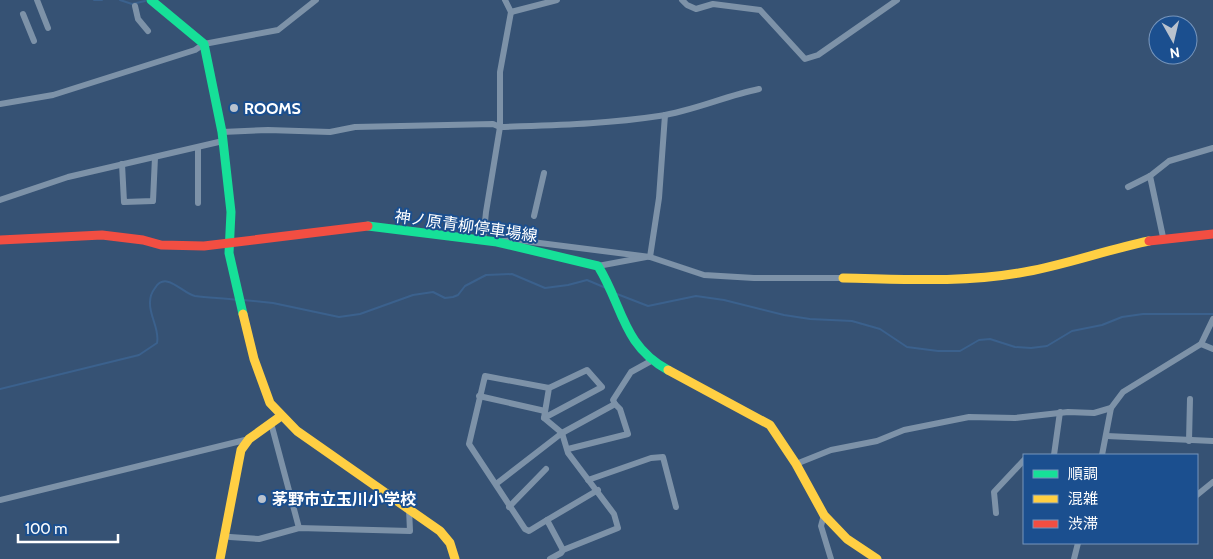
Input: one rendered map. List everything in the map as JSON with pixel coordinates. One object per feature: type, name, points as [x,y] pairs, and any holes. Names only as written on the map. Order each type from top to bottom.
[{"type":"street","points":[[37,0],[48,28]]},
{"type":"street","points":[[151,0],[198,37],[204,44],[222,137],[231,212],[228,244],[262,383],[270,403],[281,416],[309,440],[440,531],[450,543],[455,559]]},
{"type":"street","points":[[0,104],[53,95],[195,50],[204,44],[278,30],[316,0]]},
{"type":"street","points":[[483,241],[500,127],[500,72],[511,12],[505,0]]},
{"type":"street","points":[[511,12],[557,0]]},
{"type":"street","points":[[682,0],[687,5],[696,8],[713,4],[760,10],[805,58],[818,55],[897,0]]},
{"type":"street","points":[[134,6],[138,19],[148,31]]},
{"type":"street","points":[[23,14],[34,41]]},
{"type":"street","points":[[0,200],[68,177],[154,156],[198,148],[222,137],[268,130],[330,132],[355,126],[493,124],[500,127],[592,122],[665,115],[728,95],[758,89]]},
{"type":"street","points":[[650,256],[659,198],[665,115]]},
{"type":"street","points":[[198,148],[198,204]]},
{"type":"street","points":[[1128,187],[1150,176],[1169,161],[1213,148]]},
{"type":"street","points":[[122,164],[124,202],[153,201],[154,156]]},
{"type":"street","points":[[534,216],[544,173]]},
{"type":"street","points":[[1150,176],[1163,237]]},
{"type":"street","name":"神ノ原青柳停車場線","points":[[0,240],[102,235],[142,240],[161,245],[228,244],[370,226],[496,242],[598,266]]},
{"type":"street","points":[[496,242],[516,240],[650,256],[704,275],[754,278],[979,278],[1020,273],[1163,237],[1213,234]]},
{"type":"street","points":[[650,256],[598,266],[609,285],[631,338],[651,361],[770,425],[796,464],[824,515],[847,539],[877,559]]},
{"type":"street","points":[[1102,454],[1107,436],[1110,408],[1123,392],[1201,344],[1213,319]]},
{"type":"street","points":[[1201,344],[1213,349]]},
{"type":"street","points":[[568,449],[628,434],[620,409],[614,400],[631,372],[651,361]]},
{"type":"street","points":[[544,418],[602,387],[586,370],[549,388],[485,376],[469,444],[525,529],[529,531],[598,490]]},
{"type":"street","points":[[544,418],[549,388]]},
{"type":"street","points":[[479,396],[545,411]]},
{"type":"street","points":[[1189,441],[1190,399]]},
{"type":"street","points":[[496,484],[562,433],[616,404]]},
{"type":"street","points":[[796,464],[831,450],[876,441],[904,430],[969,417],[1015,418],[1060,412],[1094,413],[1110,408]]},
{"type":"street","points":[[1054,454],[1060,412]]},
{"type":"street","points":[[220,559],[241,450],[249,439],[281,416]]},
{"type":"street","points":[[544,418],[562,433],[568,453],[598,490],[614,514],[618,528],[550,559]]},
{"type":"street","points":[[271,423],[299,528]]},
{"type":"street","points":[[1107,436],[1213,442]]},
{"type":"street","points":[[0,500],[249,439]]},
{"type":"street","points":[[588,480],[651,458],[663,457],[676,507]]},
{"type":"street","points":[[996,512],[994,492],[1023,461]]},
{"type":"street","points":[[509,506],[546,468]]},
{"type":"street","points":[[1198,494],[1213,482]]},
{"type":"street","points":[[230,537],[259,539],[299,528],[410,531],[409,509]]},
{"type":"street","points":[[824,515],[821,526],[831,559]]},
{"type":"street","points":[[547,520],[561,554]]},
{"type":"street","points":[[1074,559],[1078,544]]},
{"type":"waterway","points":[[94,0],[102,0]]},
{"type":"waterway","points":[[120,0],[132,4],[145,1]]},
{"type":"waterway","points":[[243,300],[273,303],[339,317],[360,314],[413,295],[433,292],[445,298],[453,297],[458,295],[465,286],[486,275],[512,274],[545,288],[587,280],[606,288]]},
{"type":"waterway","points":[[0,389],[139,355],[157,343],[158,338],[151,312],[150,298],[159,283],[164,281],[175,284],[195,296],[238,300]]},
{"type":"waterway","points":[[617,294],[648,306],[696,296],[724,300],[784,315],[810,319],[852,321],[880,329],[907,347],[938,351],[960,351],[979,340],[990,339],[1015,347],[1047,346],[1072,331],[1102,325],[1122,317],[1143,314],[1213,314]]},
{"type":"traffic: fast","points":[[151,0],[204,44],[222,132],[231,212],[229,253],[243,314]]},
{"type":"traffic: fast","points":[[368,226],[497,242],[598,266],[632,337],[641,349],[668,370]]},
{"type":"traffic: slow","points":[[843,278],[931,280],[997,276],[1052,266],[1149,241]]},
{"type":"traffic: slow","points":[[243,314],[254,359],[270,403],[297,431],[440,531],[450,543],[455,559]]},
{"type":"traffic: slow","points":[[668,370],[770,425],[796,464],[824,515],[847,539],[877,559]]},
{"type":"traffic: slow","points":[[220,559],[241,450],[249,439],[281,416]]},
{"type":"traffic: jam","points":[[0,240],[102,235],[143,240],[161,245],[204,246],[368,226]]},
{"type":"traffic: jam","points":[[1149,241],[1213,234]]},
{"type":"place","name":"ROOMS","points":[[234,108]]},
{"type":"place","name":"茅野市立玉川小学校","points":[[262,499]]}]
